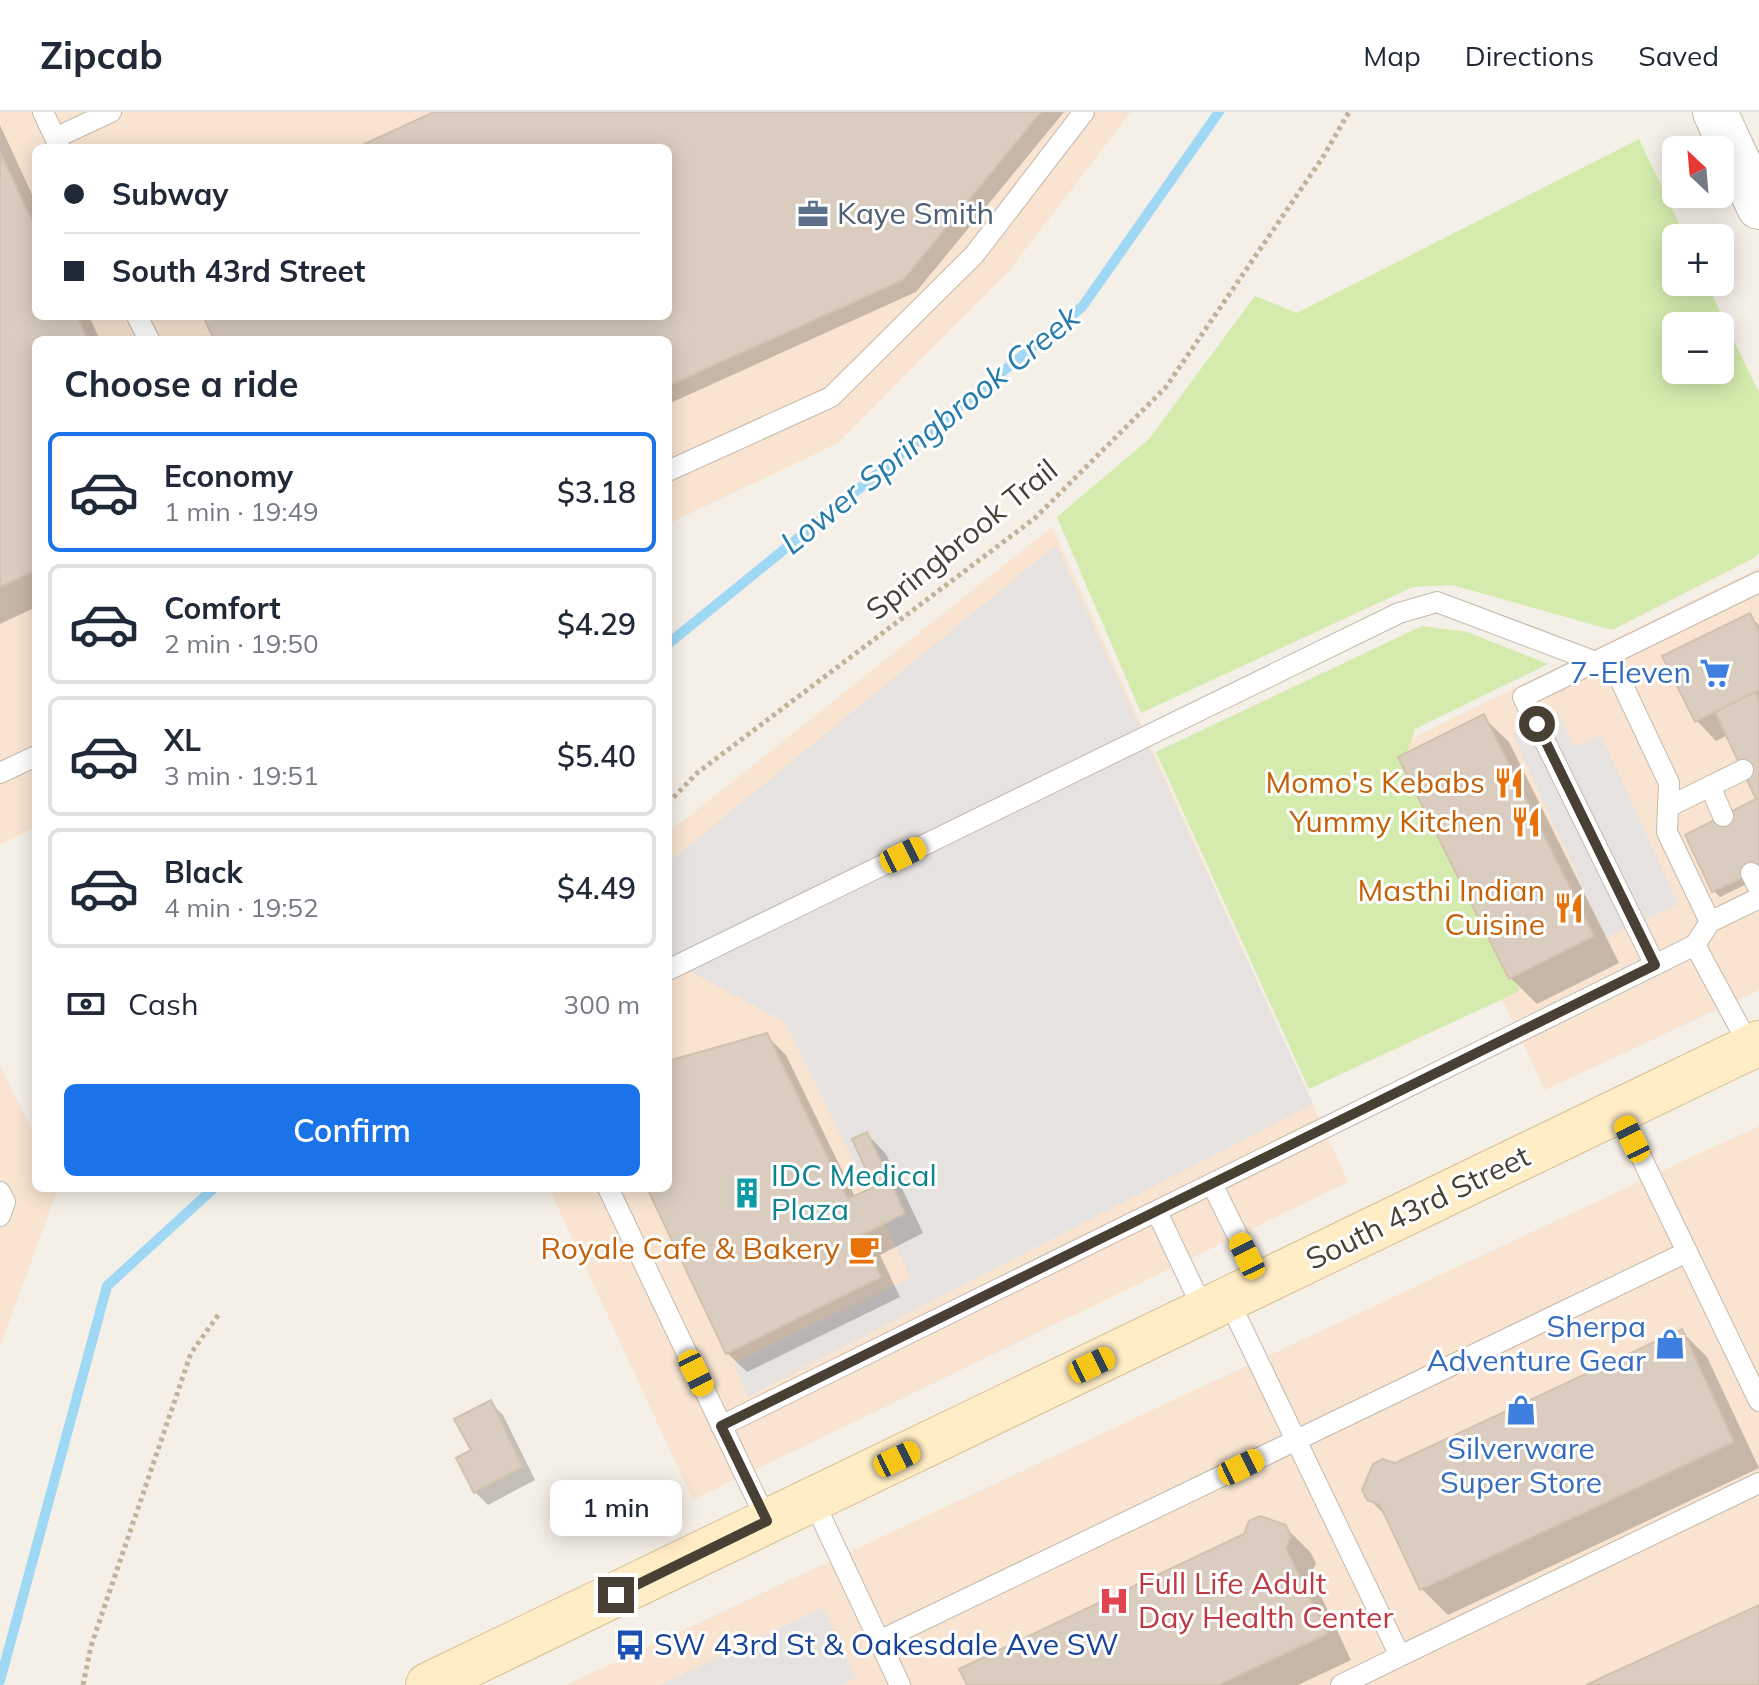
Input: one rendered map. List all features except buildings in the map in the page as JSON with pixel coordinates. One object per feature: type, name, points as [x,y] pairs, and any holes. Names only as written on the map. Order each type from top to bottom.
[{"type":"main road","name":"South 43rd Street","points":[[428,1685],[1755,1045]]},
{"type":"street","points":[[1715,112],[1759,207]]},
{"type":"lane","points":[[43,112],[57,143],[111,112]]},
{"type":"lane","points":[[672,469],[831,397],[974,255],[1084,112]]},
{"type":"lane","points":[[1655,965],[1523,697],[1759,582]]},
{"type":"lane","points":[[672,968],[1399,613],[1437,602],[1602,659],[1669,783],[1667,832],[1710,922]]},
{"type":"lane","points":[[0,773],[32,758]]},
{"type":"lane","points":[[1668,807],[1743,770]]},
{"type":"lane","points":[[1710,786],[1723,816]]},
{"type":"lane","points":[[721,1426],[1695,945],[1710,922],[1759,898]]},
{"type":"lane","points":[[1695,945],[1755,1045]]},
{"type":"lane","points":[[1619,1111],[1759,1401]]},
{"type":"lane","points":[[1212,1184],[1231,1298],[1400,1656]]},
{"type":"lane","points":[[0,1192],[5,1202],[0,1216]]},
{"type":"lane","points":[[610,1192],[767,1521]]},
{"type":"lane","points":[[1157,1212],[1231,1298]]},
{"type":"lane","points":[[879,1641],[1687,1252]]},
{"type":"lane","points":[[1341,1685],[1759,1483]]},
{"type":"lane","points":[[813,1500],[900,1685]]},
{"type":"path","name":"Springbrook Trail","points":[[672,799],[697,773],[1035,518],[1166,387],[1323,157],[1349,112]]},
{"type":"path","points":[[83,1685],[91,1646],[191,1353],[219,1314]]},
{"type":"shaded area","points":[[0,112],[1131,112],[1008,272],[838,443],[672,522],[672,336],[32,336],[32,829],[0,844]]},
{"type":"shaded area","points":[[1052,527],[1348,1182],[693,1500],[551,1192],[672,1192],[672,830]]},
{"type":"shaded area","points":[[1056,545],[1313,1104],[748,1396],[734,1364],[911,1277],[785,1022],[672,962],[672,860]]},
{"type":"shaded area","points":[[1759,568],[1759,990],[1545,1090],[1386,751]]},
{"type":"shaded area","points":[[1558,712],[1574,747],[1601,735],[1678,904],[1606,938],[1512,733]]},
{"type":"shaded area","points":[[0,1066],[32,1130],[32,1192],[57,1192],[0,1347]]},
{"type":"shaded area","points":[[1759,1126],[1759,1685],[566,1685],[1707,1150]]},
{"type":"shaded area","points":[[823,1608],[856,1677],[840,1685],[660,1685]]},
{"type":"green space","points":[[1639,139],[1662,187],[1662,208],[1672,208],[1679,224],[1662,224],[1662,296],[1713,296],[1720,312],[1662,312],[1662,384],[1734,384],[1734,341],[1759,393],[1759,553],[1612,630],[1452,585],[1413,587],[1141,713],[1057,517],[1149,439],[1255,296],[1297,313]]},
{"type":"green space","points":[[1422,626],[1467,632],[1548,664],[1415,729],[1406,757],[1520,991],[1309,1089],[1156,752]]},
{"type":"waterway","name":"Lower Springbrook Creek","points":[[672,641],[1082,307],[1219,112]]},
{"type":"waterway","name":"Lower Springbrook Creek","points":[[0,1681],[107,1286],[210,1192]]},
{"type":"place","name":"Kaye Smith","points":[[813,214]]},
{"type":"place","name":"7-Eleven","points":[[1715,673]]},
{"type":"place","name":"Momo's Kebabs","points":[[1509,783]]},
{"type":"place","name":"Yummy Kitchen","points":[[1526,822]]},
{"type":"place","name":"Masthi Indian Cuisine","points":[[1569,908]]},
{"type":"place","name":"IDC Medical Plaza","points":[[747,1193]]},
{"type":"place","name":"Royale Cafe & Bakery","points":[[864,1249]]},
{"type":"place","name":"Sherpa Adventure Gear","points":[[1670,1344]]},
{"type":"place","name":"Silverware Super Store","points":[[1521,1410]]},
{"type":"place","name":"Full Life Adult Day Health Center","points":[[1114,1601]]},
{"type":"place","name":"SW 43rd St & Oakesdale Ave SW","points":[[630,1645]]},
{"type":"route","points":[[616,1595],[767,1521],[721,1426],[1655,965],[1537,724]]}]
